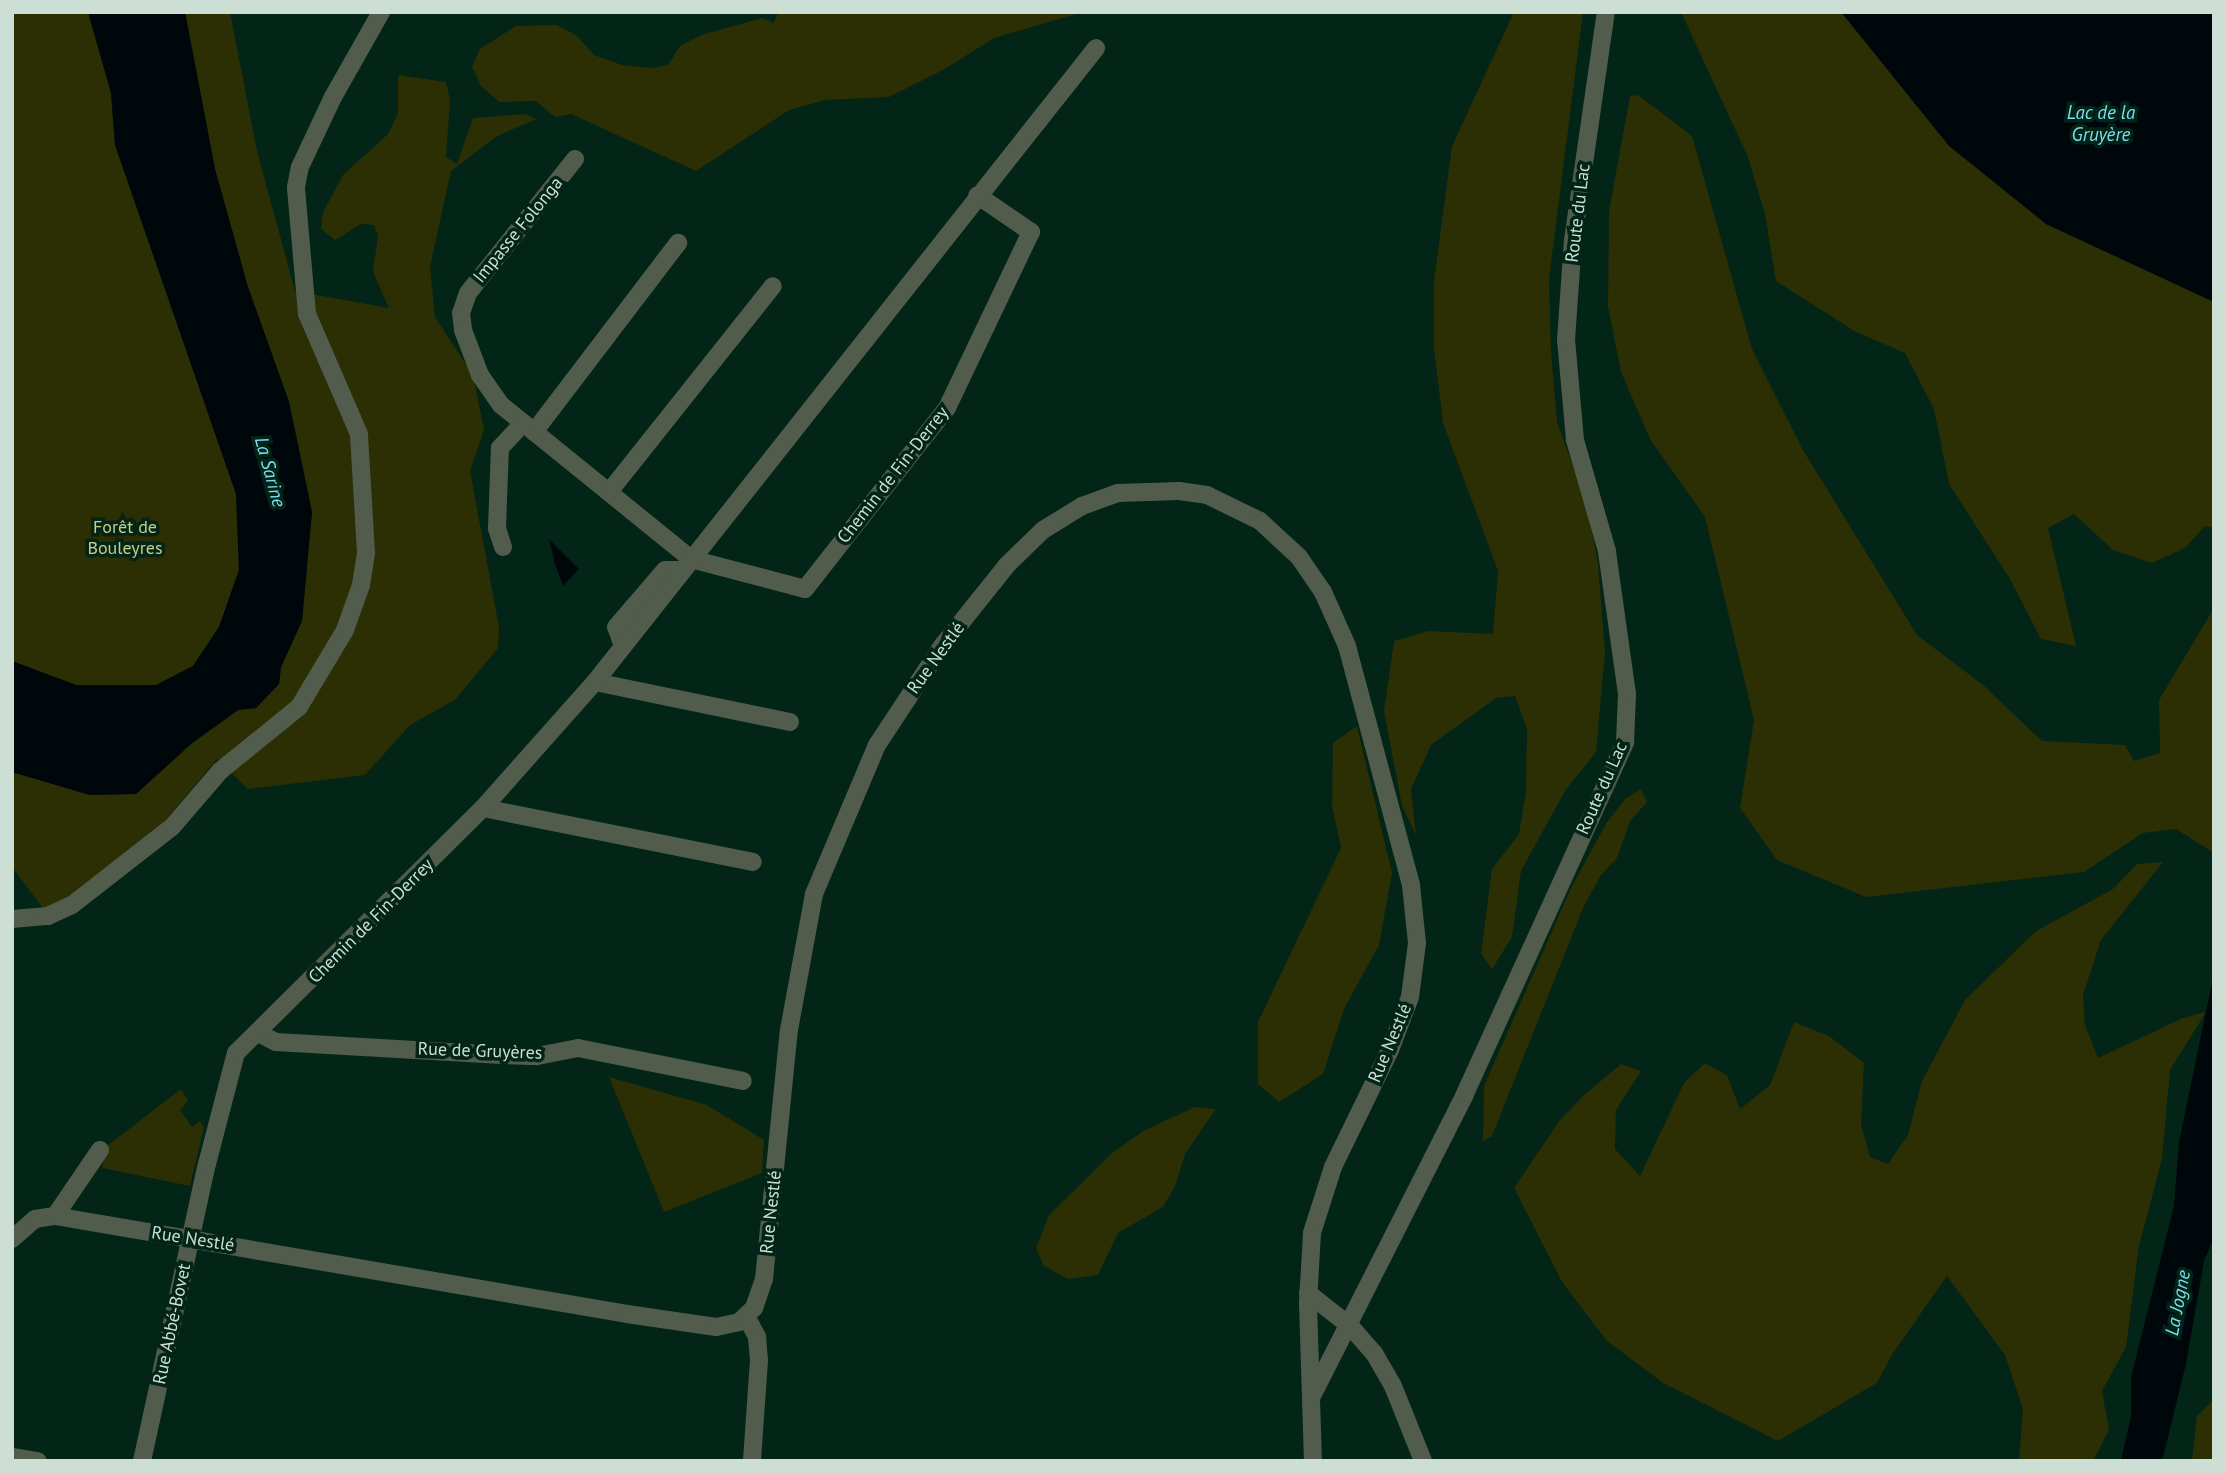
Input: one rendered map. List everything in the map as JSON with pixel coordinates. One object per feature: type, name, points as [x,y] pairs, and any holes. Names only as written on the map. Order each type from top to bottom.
[{"type":"street","points":[[12,919],[48,916],[72,905],[172,827],[228,763],[299,707],[345,630],[361,585],[366,553],[359,434],[307,314],[296,187],[328,108],[381,12]]},
{"type":"street","name":"Route du Lac","points":[[1311,1398],[1351,1327],[1464,1096],[1625,742],[1626,694],[1607,551],[1574,440],[1566,340],[1573,240],[1606,12]]},
{"type":"street","name":"Chemin de Fin-Derrey","points":[[258,1033],[484,808],[595,682],[977,195],[1096,48]]},
{"type":"street","name":"Impasse Folonga","points":[[575,159],[468,293],[461,313],[480,375],[501,405],[609,492],[687,564]]},
{"type":"street","name":"Chemin de Fin-Derrey","points":[[687,564],[805,589],[947,408],[1031,232],[977,195]]},
{"type":"street","points":[[503,547],[498,528],[500,448],[529,427],[678,243]]},
{"type":"street","points":[[609,492],[773,286]]},
{"type":"street","name":"Rue Nestlé","points":[[55,1216],[716,1327],[746,1316],[760,1296],[764,1279],[789,1030],[814,894],[877,745],[943,645],[1007,565],[1043,530],[1082,506],[1118,494],[1152,489],[1207,495],[1237,508],[1274,532],[1312,574],[1347,646],[1411,885],[1417,943],[1410,997],[1390,1050],[1322,1193],[1312,1233],[1308,1293],[1313,1461]]},
{"type":"street","points":[[595,682],[790,722]]},
{"type":"street","points":[[484,808],[753,862]]},
{"type":"street","name":"Rue de Gruyères","points":[[258,1033],[276,1042],[502,1055],[537,1056],[578,1048],[743,1081]]},
{"type":"street","name":"Rue Abbé-Bovet","points":[[142,1461],[190,1238],[236,1053],[258,1033]]},
{"type":"street","points":[[12,1239],[35,1219],[55,1216],[100,1150]]},
{"type":"street","points":[[1308,1293],[1351,1327],[1393,1386],[1423,1461]]},
{"type":"street","points":[[746,1316],[757,1337],[759,1360],[752,1461]]},
{"type":"street","points":[[12,1457],[38,1461]]},
{"type":"green space","name":"Forêt de Bouleyres","points":[[12,12],[88,12],[111,93],[115,145],[236,494],[239,570],[219,627],[193,666],[156,685],[76,685],[12,661]]},
{"type":"green space","points":[[185,12],[230,12],[257,151],[295,291],[389,308],[373,272],[378,236],[374,225],[361,224],[335,240],[321,229],[323,212],[343,175],[388,134],[398,113],[398,75],[446,82],[450,100],[446,157],[457,164],[473,118],[525,114],[537,119],[497,136],[451,171],[430,267],[435,317],[473,375],[484,430],[470,471],[499,627],[498,648],[455,700],[410,725],[365,775],[248,789],[217,759],[139,852],[45,911],[12,867],[12,772],[90,795],[136,794],[191,744],[238,710],[256,708],[279,684],[281,667],[302,621],[312,512],[289,402],[248,287],[215,169]]},
{"type":"green space","points":[[778,12],[1083,12],[994,38],[943,70],[889,97],[825,100],[789,110],[696,171],[571,114],[555,117],[536,101],[499,102],[481,86],[472,67],[480,49],[516,26],[557,25],[577,36],[594,55],[622,65],[651,68],[668,65],[680,46],[701,35],[762,18],[774,23]]},
{"type":"green space","points":[[1514,12],[1583,12],[1549,279],[1551,351],[1557,422],[1587,505],[1598,563],[1605,652],[1596,752],[1565,791],[1521,871],[1512,937],[1492,969],[1481,953],[1492,869],[1519,834],[1526,792],[1527,729],[1515,696],[1496,698],[1431,745],[1411,789],[1416,835],[1402,806],[1384,711],[1394,641],[1428,631],[1493,634],[1498,571],[1443,423],[1434,349],[1434,281],[1452,146]]},
{"type":"green space","points":[[1681,12],[1841,12],[2046,224],[2214,302],[2214,528],[2205,526],[2185,548],[2152,563],[2113,550],[2074,514],[2048,528],[2076,646],[2041,639],[2010,579],[1949,484],[1934,409],[1905,353],[1856,332],[1776,281],[1765,214],[1748,157]]},
{"type":"green space","points":[[1638,95],[1692,136],[1752,349],[1803,450],[1917,635],[1983,685],[2042,741],[2125,745],[2134,761],[2160,753],[2159,700],[2214,608],[2214,853],[2176,829],[2143,833],[2084,872],[1866,897],[1777,860],[1740,808],[1754,720],[1705,517],[1650,439],[1621,372],[1608,307],[1609,211],[1630,96]]},
{"type":"green space","points":[[1357,726],[1392,873],[1379,945],[1344,1009],[1323,1074],[1279,1102],[1258,1084],[1258,1022],[1341,848],[1332,806],[1333,743]]},
{"type":"green space","points":[[1641,789],[1647,802],[1630,821],[1617,858],[1601,875],[1583,908],[1492,1136],[1483,1141],[1484,1086],[1572,886],[1607,822],[1626,798]]},
{"type":"green space","points":[[2163,862],[2101,940],[2083,995],[2085,1025],[2098,1058],[2183,1018],[2206,1012],[2170,1070],[2162,1159],[2139,1246],[2126,1347],[2102,1391],[2109,1430],[2093,1461],[2019,1461],[2023,1409],[2005,1355],[1947,1276],[1893,1353],[1877,1383],[1778,1441],[1663,1383],[1607,1341],[1562,1282],[1514,1188],[1560,1120],[1584,1095],[1621,1064],[1641,1071],[1616,1110],[1615,1149],[1640,1176],[1684,1083],[1705,1063],[1727,1075],[1740,1109],[1770,1085],[1794,1022],[1829,1036],[1864,1063],[1861,1124],[1870,1157],[1888,1164],[1908,1135],[1922,1081],[1965,1000],[2036,931],[2113,889],[2137,864]]},
{"type":"green space","points":[[609,1077],[707,1105],[764,1140],[762,1173],[664,1212]]},
{"type":"green space","points":[[181,1089],[188,1101],[180,1110],[192,1127],[200,1121],[204,1127],[190,1186],[102,1168],[107,1146]]},
{"type":"green space","points":[[1195,1107],[1216,1109],[1185,1154],[1175,1186],[1163,1207],[1118,1233],[1098,1275],[1068,1279],[1044,1266],[1036,1248],[1049,1215],[1112,1153],[1145,1130]]},
{"type":"green space","points":[[2214,1399],[2214,1461],[2192,1461],[2197,1416]]},
{"type":"water","name":"La Sarine","points":[[88,12],[185,12],[215,169],[248,287],[289,402],[312,512],[302,621],[281,667],[279,684],[256,708],[238,710],[191,744],[136,794],[90,795],[12,772],[12,661],[76,685],[156,685],[193,666],[219,627],[239,570],[236,494],[115,145],[111,93]]},
{"type":"water","name":"Lac de la Gruyère","points":[[1841,12],[2214,12],[2214,302],[2046,224],[1949,146]]},
{"type":"water","points":[[549,539],[579,569],[563,586],[555,564]]},
{"type":"water","name":"La Jogne","points":[[2214,973],[2214,1237],[2204,1261],[2186,1364],[2162,1461],[2121,1461],[2131,1416],[2131,1377],[2174,1206],[2179,1142]]}]
